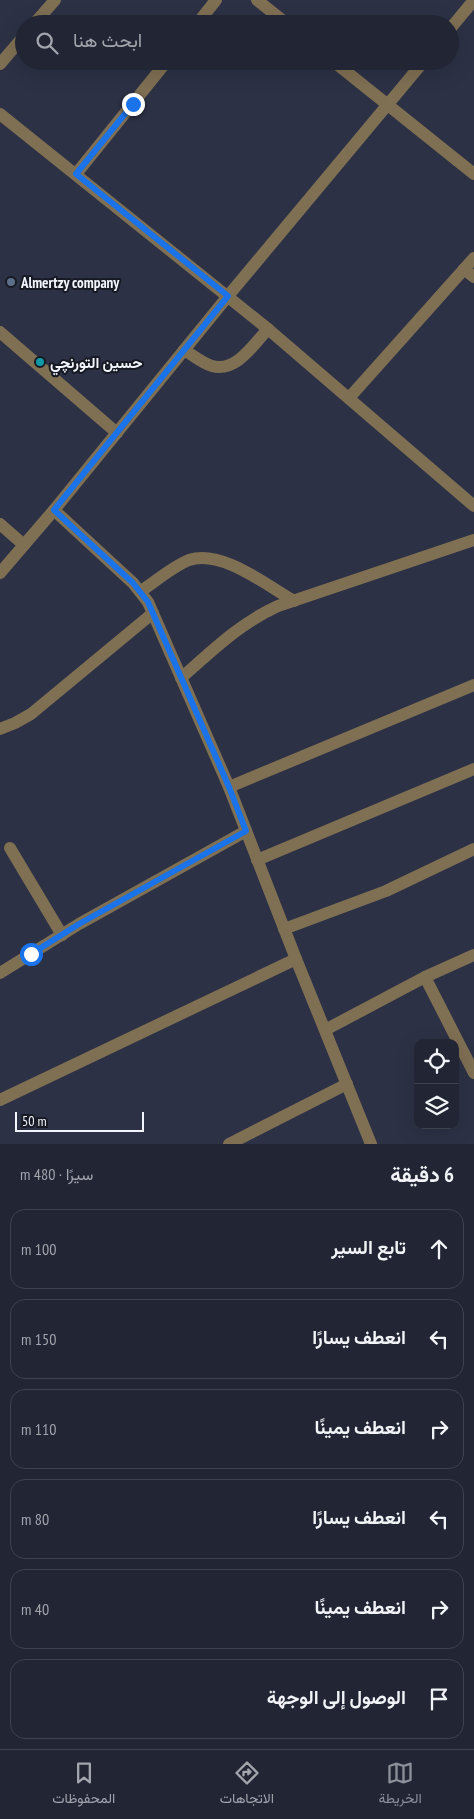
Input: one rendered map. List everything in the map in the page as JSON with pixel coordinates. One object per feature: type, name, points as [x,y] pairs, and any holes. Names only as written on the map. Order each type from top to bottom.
[{"type":"street","points":[[42,15],[55,0]]},
{"type":"street","points":[[204,15],[216,0]]},
{"type":"street","points":[[257,0],[275,15]]},
{"type":"street","points":[[459,18],[474,0]]},
{"type":"street","points":[[0,64],[15,46]]},
{"type":"street","points":[[76,174],[160,70]]},
{"type":"street","points":[[344,70],[474,174]]},
{"type":"street","points":[[0,574],[228,296],[389,106],[417,70]]},
{"type":"street","points":[[0,114],[268,329],[474,506]]},
{"type":"street","points":[[349,398],[469,273],[474,258]]},
{"type":"street","points":[[184,350],[211,366],[220,368],[228,366],[236,362],[268,329]]},
{"type":"street","points":[[0,332],[117,433]]},
{"type":"street","points":[[54,510],[141,591],[153,613],[229,787],[371,1144]]},
{"type":"street","points":[[0,524],[24,545]]},
{"type":"street","points":[[181,678],[248,621],[278,606],[474,540]]},
{"type":"street","points":[[141,591],[190,560],[207,557],[224,561],[294,601]]},
{"type":"street","points":[[0,729],[16,723],[30,714],[153,613]]},
{"type":"street","points":[[229,787],[474,685]]},
{"type":"street","points":[[257,860],[474,769]]},
{"type":"street","points":[[0,974],[62,935],[246,831]]},
{"type":"street","points":[[10,848],[62,935]]},
{"type":"street","points":[[284,929],[386,891],[474,848]]},
{"type":"street","points":[[325,1030],[425,977],[474,956]]},
{"type":"street","points":[[0,1100],[296,959]]},
{"type":"street","points":[[425,977],[474,1073]]},
{"type":"street","points":[[229,1144],[347,1084]]},
{"type":"place","name":"Almertzy company","points":[[11,282]]},
{"type":"place","name":"حسين التورنچي","points":[[40,362]]},
{"type":"route","points":[[31,954],[79,924],[246,831],[229,787],[148,602],[133,583],[54,510],[228,296],[76,174],[133,104]]}]
